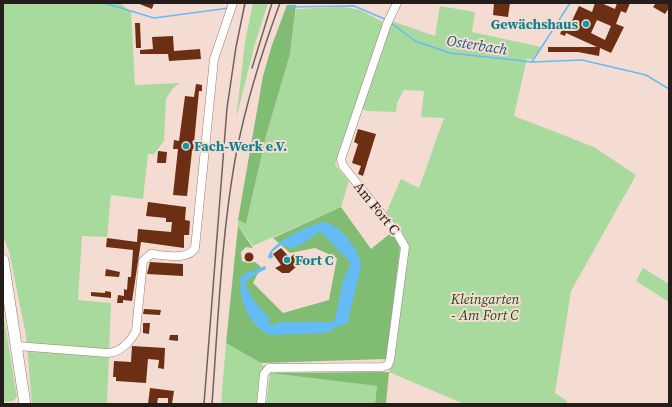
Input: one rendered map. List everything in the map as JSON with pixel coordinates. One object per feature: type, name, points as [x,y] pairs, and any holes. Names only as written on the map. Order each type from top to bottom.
[{"type":"main road","points":[[3,260],[25,404]]},
{"type":"street","points":[[17,346],[107,353],[116,352],[129,341],[137,327],[143,261],[151,254],[186,256],[192,253],[195,248],[214,59],[228,23],[232,3]]},
{"type":"street","name":"Am Fort C","points":[[261,404],[265,371],[273,367],[382,367],[388,365],[390,360],[404,269],[405,247],[397,233],[343,166],[341,159],[388,22],[397,3]]},
{"type":"green space","points":[[3,3],[120,3],[131,12],[135,85],[180,83],[172,89],[166,99],[164,141],[154,154],[148,154],[143,199],[111,195],[107,237],[82,236],[78,300],[111,303],[107,404],[32,404],[26,335],[9,251],[3,236]]},
{"type":"green space","points":[[253,3],[268,3],[255,44],[236,119],[245,42]]},
{"type":"green space","points":[[287,5],[296,5],[290,54],[266,136],[246,224],[238,220],[263,76],[272,45]]},
{"type":"green space","name":"Kleingarten - Am Fort C","points":[[440,6],[475,12],[472,32],[541,47],[532,60],[527,58],[514,116],[594,147],[636,175],[571,291],[555,393],[567,401],[565,404],[464,404],[389,372],[395,349],[408,244],[386,213],[401,179],[419,188],[444,118],[421,117],[424,91],[404,90],[397,103],[396,112],[367,111],[362,109],[392,21],[435,36]]},
{"type":"green space","points":[[343,7],[360,10],[383,22],[335,165],[349,181],[341,207],[253,246],[238,226],[238,220],[246,224],[266,136],[290,54],[296,9]]},
{"type":"green space","points":[[341,207],[371,249],[392,232],[400,248],[386,359],[261,363],[226,343],[238,226],[253,248],[246,247],[241,252],[242,261],[248,263],[255,262],[261,267],[253,283],[283,313],[329,300],[337,258],[315,248],[290,253],[273,238]]},
{"type":"green space","points":[[643,268],[669,284],[669,302],[636,281]]},
{"type":"green space","points":[[3,312],[17,397],[13,401],[3,402]]},
{"type":"green space","points":[[226,343],[261,363],[266,368],[260,404],[221,404]]},
{"type":"green space","points":[[389,372],[386,404],[375,404],[377,386],[270,373]]},
{"type":"green space","points":[[270,373],[377,386],[375,404],[266,404]]},
{"type":"water","points":[[324,222],[330,224],[343,233],[354,247],[360,261],[361,267],[347,324],[340,325],[326,333],[272,335],[264,332],[251,319],[246,311],[240,283],[242,275],[265,266],[266,269],[249,278],[245,285],[254,301],[269,318],[269,324],[274,325],[279,322],[332,322],[335,319],[343,280],[351,263],[320,231],[305,242],[292,248],[281,245],[272,252],[273,257],[270,259],[268,257],[271,251],[283,240],[300,230]]},
{"type":"building","points":[[137,3],[154,3],[152,9]]},
{"type":"building","points":[[494,3],[510,3],[508,17],[493,15]]},
{"type":"building","points":[[595,3],[601,3],[615,9],[617,3],[630,3],[626,13],[621,11],[616,24],[624,27],[611,53],[600,48],[599,56],[578,52],[548,52],[548,47],[597,47],[566,33],[565,36],[560,34],[563,27],[568,29],[579,6],[592,12]],"holes":[[[597,20],[611,26],[605,40],[591,33]]]},
{"type":"building","points":[[656,3],[669,3],[669,8],[665,14],[653,7]]},
{"type":"building","points":[[135,23],[140,23],[141,48],[136,48]]},
{"type":"building","points":[[173,36],[174,51],[200,49],[201,59],[169,61],[168,54],[140,54],[140,50],[153,49],[152,37]]},
{"type":"building","name":"Fach-Werk e.V.","points":[[196,84],[202,85],[202,91],[199,91],[194,143],[198,143],[197,152],[192,151],[187,196],[173,195],[178,149],[173,149],[174,140],[179,141],[185,96],[194,97]]},
{"type":"building","points":[[358,129],[376,134],[363,176],[358,174],[361,166],[352,163],[358,144],[354,142]]},
{"type":"building","points":[[158,151],[167,152],[166,163],[157,163]]},
{"type":"building","points":[[148,202],[186,207],[185,220],[190,221],[189,235],[184,235],[184,248],[141,242],[132,301],[123,300],[123,303],[117,303],[118,295],[124,296],[124,289],[127,290],[128,277],[131,277],[133,250],[106,247],[107,238],[137,242],[138,229],[171,232],[172,222],[166,222],[166,218],[146,216]]},
{"type":"building","name":"Fort C","points":[[281,248],[290,258],[294,254],[297,259],[296,267],[289,273],[282,273],[275,268],[281,265],[273,254]]},
{"type":"building","points":[[247,253],[251,253],[253,257],[251,261],[247,261],[245,259],[245,255]]},
{"type":"building","points":[[150,262],[183,264],[183,276],[147,274]]},
{"type":"building","points":[[106,269],[120,272],[119,277],[105,276]]},
{"type":"building","points":[[105,291],[111,292],[111,298],[91,296],[91,292],[105,293]]},
{"type":"building","points":[[144,309],[161,310],[160,315],[143,314]]},
{"type":"building","points":[[143,323],[150,323],[149,334],[143,333]]},
{"type":"building","points":[[170,335],[178,335],[178,341],[169,340]]},
{"type":"building","points":[[132,346],[165,348],[164,369],[158,368],[159,360],[148,359],[146,383],[116,381],[116,377],[113,377],[114,361],[131,362]]},
{"type":"building","points":[[150,388],[174,391],[172,404],[168,404],[168,398],[158,398],[157,404],[148,404]]},
{"type":"waterway","name":"Osterbach","points":[[104,3],[154,18],[229,8]]},
{"type":"waterway","points":[[532,62],[570,3]]},
{"type":"waterway","name":"Osterbach","points":[[287,7],[354,6],[387,20]]},
{"type":"waterway","name":"Osterbach","points":[[391,23],[415,41],[450,53],[532,62],[582,60],[646,75],[669,89]]},
{"type":"railway","points":[[204,404],[227,108],[236,47],[245,3]]},
{"type":"railway","points":[[252,68],[272,3]]},
{"type":"railway","points":[[212,404],[223,251],[235,160],[254,80],[280,3]]},
{"type":"place","name":"Gewächshaus","points":[[586,24]]},
{"type":"place","name":"Fach-Werk e.V.","points":[[186,146]]},
{"type":"place","name":"Fort C","points":[[287,260]]}]
